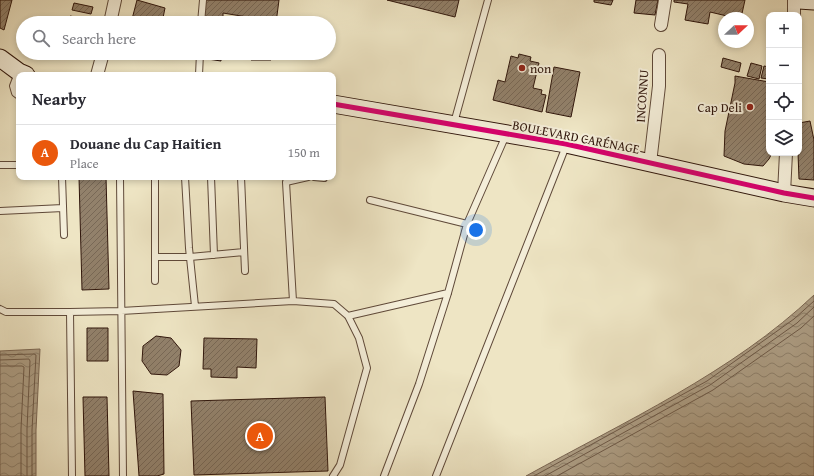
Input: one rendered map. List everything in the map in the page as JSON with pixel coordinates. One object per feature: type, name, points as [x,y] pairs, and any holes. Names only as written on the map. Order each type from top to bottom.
[{"type":"street","points":[[112,16],[115,0]]},
{"type":"street","points":[[661,25],[665,0]]},
{"type":"street","points":[[794,0],[794,12]]},
{"type":"street","points":[[799,0],[814,2]]},
{"type":"street","name":"INCONNU","points":[[650,163],[659,86],[658,56]]},
{"type":"street","points":[[0,58],[21,72]]},
{"type":"street","points":[[98,72],[100,60]]},
{"type":"street","name":"BOULEVARD CARÉNAGE","points":[[336,104],[566,144],[784,193],[814,198]]},
{"type":"street","points":[[784,193],[786,156]]},
{"type":"lane","points":[[202,16],[203,0]]},
{"type":"lane","points":[[454,124],[488,0]]},
{"type":"lane","points":[[199,72],[200,60]]},
{"type":"lane","points":[[16,82],[13,86],[16,94]]},
{"type":"lane","points":[[384,476],[419,384],[448,293],[466,224],[506,134]]},
{"type":"lane","points":[[436,476],[566,144]]},
{"type":"lane","points":[[0,165],[16,165]]},
{"type":"lane","points":[[62,180],[64,235]]},
{"type":"lane","points":[[120,180],[123,476]]},
{"type":"lane","points":[[155,180],[155,282]]},
{"type":"lane","points":[[185,180],[195,306]]},
{"type":"lane","points":[[211,180],[214,255]]},
{"type":"lane","points":[[241,180],[245,271]]},
{"type":"lane","points":[[286,180],[293,301]]},
{"type":"lane","points":[[370,200],[466,224]]},
{"type":"lane","points":[[0,211],[63,208]]},
{"type":"lane","points":[[155,257],[190,257],[244,252]]},
{"type":"lane","points":[[348,316],[448,293]]},
{"type":"lane","points":[[0,309],[6,312],[70,312],[121,311],[293,301],[334,304],[348,316],[359,338],[367,368],[340,465],[333,476]]},
{"type":"lane","points":[[70,312],[72,476]]},
{"type":"water","points":[[814,295],[814,476],[526,476],[639,415],[713,372],[749,348],[782,323]]},
{"type":"water","points":[[40,349],[36,430],[36,476],[0,476],[0,351]]},
{"type":"building","points":[[0,0],[12,0],[4,30],[0,28]]},
{"type":"building","points":[[137,0],[165,8],[163,16],[133,16]]},
{"type":"building","points":[[204,0],[279,0],[277,16],[241,16],[223,13],[223,16],[203,16]]},
{"type":"building","points":[[387,0],[459,0],[455,17]]},
{"type":"building","points":[[594,0],[613,0],[611,5],[594,2]]},
{"type":"building","points":[[636,0],[658,0],[655,15],[634,13]]},
{"type":"building","points":[[674,0],[745,0],[742,12],[718,12],[718,14],[710,12],[708,24],[685,20],[688,4],[674,2]]},
{"type":"building","points":[[74,3],[93,7],[91,14],[72,10]]},
{"type":"building","points":[[519,54],[531,57],[530,61],[539,63],[533,88],[542,90],[541,94],[546,95],[542,112],[493,100],[498,80],[505,82],[511,56],[518,58]]},
{"type":"building","points":[[723,58],[741,63],[739,72],[721,67]]},
{"type":"building","points":[[751,63],[762,66],[759,79],[747,76]]},
{"type":"building","points":[[764,66],[766,66],[766,79],[761,78]]},
{"type":"building","points":[[554,67],[580,72],[571,117],[546,112]]},
{"type":"building","name":"Cap Deli","points":[[735,76],[766,81],[766,156],[770,156],[763,166],[744,164],[724,156],[725,131],[735,83]]},
{"type":"building","points":[[810,121],[814,140],[814,180],[799,179],[798,156],[802,156],[802,122]]},
{"type":"building","points":[[79,180],[106,180],[109,289],[82,290]]},
{"type":"building","points":[[87,328],[108,328],[108,361],[87,361]]},
{"type":"building","points":[[156,336],[171,338],[181,350],[179,366],[167,375],[151,374],[142,361],[143,346]]},
{"type":"building","points":[[204,338],[257,339],[256,368],[237,367],[237,378],[211,377],[211,369],[203,369]]},
{"type":"building","points":[[133,391],[163,394],[164,474],[157,476],[139,476]]},
{"type":"building","points":[[83,397],[107,397],[109,476],[85,476]]},
{"type":"building","points":[[325,397],[328,471],[194,475],[191,401]]},
{"type":"cycle path","points":[[336,105],[566,144],[784,193],[814,198]]},
{"type":"place","name":"non","points":[[522,68]]},
{"type":"place","name":"Cap Deli","points":[[750,107]]},
{"type":"place","name":"Douane du Cap Haitien","points":[[260,436]]}]
